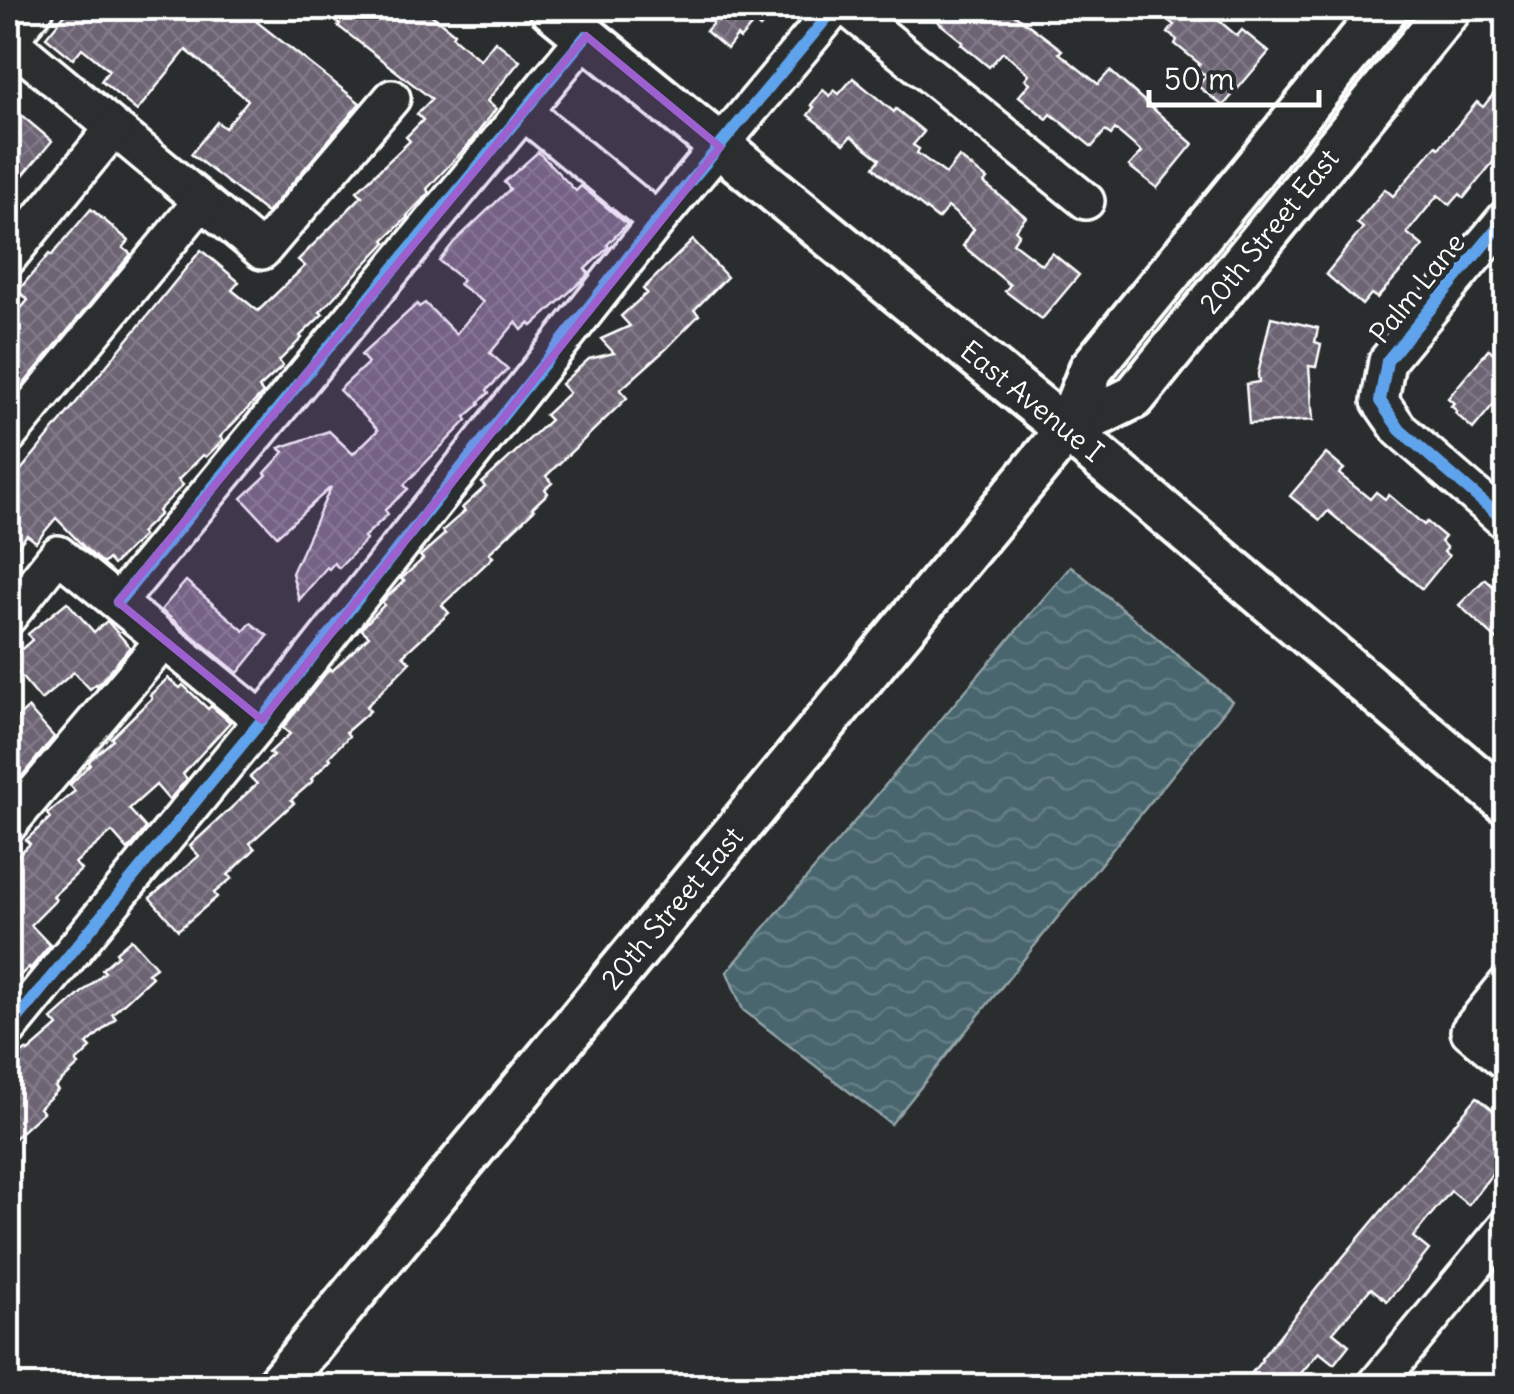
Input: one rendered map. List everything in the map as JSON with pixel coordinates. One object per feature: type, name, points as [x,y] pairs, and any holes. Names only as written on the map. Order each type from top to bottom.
[{"type":"main road","name":"East Avenue I","points":[[551,8],[1067,430],[1506,802]]},
{"type":"main road","name":"20th Street East","points":[[277,1386],[1067,430],[1091,369],[1386,8]]},
{"type":"main road","name":"20th Street East","points":[[1067,430],[1134,397],[1450,8]]},
{"type":"street","points":[[36,8],[8,41],[262,250],[392,98]]},
{"type":"street","points":[[8,1030],[262,720],[657,221],[835,8]]},
{"type":"street","points":[[847,8],[1086,201]]},
{"type":"street","points":[[118,602],[586,36]]},
{"type":"street","points":[[523,111],[657,221]]},
{"type":"street","points":[[8,258],[114,129]]},
{"type":"street","points":[[8,436],[201,202]]},
{"type":"street","name":"Palm Lane","points":[[1506,218],[1388,361],[1380,401],[1400,430],[1506,522]]},
{"type":"street","points":[[8,616],[58,554],[262,720]]},
{"type":"street","points":[[8,825],[164,640]]},
{"type":"street","points":[[1506,985],[1469,1031],[1506,1062]]},
{"type":"street","points":[[1375,1386],[1506,1227]]},
{"type":"highlighted area","points":[[586,36],[720,147],[262,720],[118,602]]},
{"type":"water","points":[[1071,566],[1232,701],[891,1124],[743,1010],[727,972]]},
{"type":"building","points":[[70,8],[244,8],[360,103],[267,213],[191,154],[217,122],[225,128],[248,100],[186,50],[137,111],[101,81],[109,70],[82,48],[73,59],[46,37]]},
{"type":"building","points":[[320,8],[423,8],[480,60],[495,41],[520,61],[487,101],[496,109],[468,145],[279,361],[283,366],[259,388],[263,393],[220,437],[223,440],[178,480],[183,485],[140,533],[143,536],[113,565],[108,559],[103,564],[56,518],[36,542],[27,535],[8,558],[8,486],[201,250],[239,282],[232,290],[258,311],[305,266],[298,260],[362,196],[357,191],[410,141],[406,137],[423,120],[417,114],[432,99]]},
{"type":"building","points":[[693,8],[777,8],[760,28],[754,23],[727,49],[706,31],[713,23]]},
{"type":"building","points":[[921,8],[964,8],[981,21],[993,8],[1006,8],[1062,50],[1059,53],[1098,84],[1110,71],[1193,144],[1157,188],[1129,166],[1142,152],[1115,129],[1111,135],[1105,131],[1092,147],[1051,114],[1047,119],[1019,96],[1030,83],[1025,79],[1029,74],[1003,52],[989,67]]},
{"type":"building","points":[[1153,8],[1204,8],[1237,36],[1242,30],[1269,52],[1223,106],[1198,86],[1206,76],[1196,68],[1200,64],[1175,44],[1177,40],[1168,33],[1174,25]]},
{"type":"building","points":[[853,78],[924,132],[913,145],[919,149],[917,153],[946,174],[959,157],[1026,217],[1015,230],[1019,234],[1013,243],[1042,265],[1052,253],[1079,275],[1042,319],[1005,291],[1010,285],[963,246],[974,229],[948,207],[938,219],[874,167],[880,159],[851,136],[844,144],[808,115],[823,90],[830,96],[834,90],[839,94]]},
{"type":"building","points":[[1506,78],[1506,146],[1464,198],[1460,194],[1450,205],[1438,195],[1407,233],[1423,246],[1377,298],[1371,294],[1362,305],[1326,274],[1363,228],[1357,223],[1385,189],[1393,196],[1477,102],[1483,107]]},
{"type":"building","points":[[8,104],[52,141],[19,180],[8,171]]},
{"type":"building","points":[[538,152],[576,191],[581,186],[627,224],[585,269],[589,273],[585,278],[532,326],[529,323],[522,330],[516,322],[490,353],[508,369],[465,417],[467,420],[404,485],[408,489],[385,510],[388,514],[364,537],[366,540],[339,568],[334,563],[327,567],[299,600],[292,573],[331,487],[277,536],[242,498],[267,475],[284,452],[279,448],[329,431],[353,454],[378,430],[339,390],[368,363],[361,355],[417,304],[419,307],[425,303],[456,334],[483,302],[459,284],[463,280],[439,261],[510,189],[504,182]]},
{"type":"building","points":[[91,209],[129,241],[123,248],[131,254],[8,403],[8,324],[28,300],[18,291]]},
{"type":"building","points":[[693,240],[727,277],[694,310],[699,315],[620,390],[627,398],[546,476],[552,483],[545,489],[548,493],[489,553],[493,557],[442,605],[449,613],[403,655],[410,662],[366,707],[370,711],[346,732],[349,736],[313,781],[291,800],[294,803],[250,843],[255,849],[228,875],[232,878],[214,893],[217,897],[178,930],[150,898],[199,856],[190,846],[257,784],[250,777],[290,734],[283,728],[326,673],[369,636],[361,629],[384,605],[382,602],[423,559],[420,556],[445,534],[442,531],[465,511],[462,508],[485,487],[482,483],[550,420],[545,415],[569,393],[561,384],[589,359],[614,353],[601,339],[630,326],[621,316],[647,293],[643,289]]},
{"type":"building","points":[[1271,317],[1318,328],[1315,342],[1321,344],[1316,367],[1309,366],[1313,420],[1249,424],[1246,384],[1259,382]]},
{"type":"building","points":[[1489,349],[1506,364],[1506,389],[1473,429],[1455,413],[1451,406],[1454,403],[1448,398]]},
{"type":"building","points":[[1326,454],[1344,469],[1339,474],[1370,499],[1376,492],[1385,499],[1389,495],[1445,537],[1441,542],[1449,556],[1422,589],[1328,511],[1320,520],[1290,496]]},
{"type":"building","points":[[1506,575],[1506,648],[1459,605],[1485,579],[1495,588]]},
{"type":"building","points":[[186,581],[244,631],[251,623],[268,636],[238,673],[161,610]]},
{"type":"building","points":[[67,602],[94,632],[107,621],[130,647],[97,686],[90,689],[74,672],[41,700],[8,661],[32,640],[28,634]]},
{"type":"building","points":[[168,678],[230,722],[183,774],[187,779],[169,800],[156,785],[129,809],[146,828],[128,850],[112,832],[75,863],[81,870],[53,896],[56,900],[31,925],[50,945],[8,987],[8,864],[30,844],[26,840],[50,818],[47,814],[75,791],[70,785],[91,759]]},
{"type":"building","points":[[28,708],[54,737],[8,793],[8,726]]},
{"type":"building","points":[[131,939],[156,967],[148,973],[152,977],[112,1014],[116,1018],[87,1044],[91,1048],[76,1062],[79,1065],[39,1108],[43,1112],[8,1144],[8,1066],[58,1026],[52,1019],[105,972],[102,969]]},
{"type":"building","points":[[1477,1097],[1506,1121],[1493,1141],[1506,1156],[1468,1205],[1451,1191],[1435,1210],[1413,1237],[1429,1250],[1387,1301],[1371,1288],[1333,1332],[1349,1345],[1334,1364],[1319,1352],[1290,1386],[1261,1386],[1249,1376],[1261,1359]]},
{"type":"cycle path","points":[[8,1030],[262,720],[657,221],[835,8]]},
{"type":"cycle path","points":[[118,602],[586,36]]},
{"type":"cycle path","points":[[1506,218],[1387,361],[1380,401],[1400,430],[1506,522]]}]
